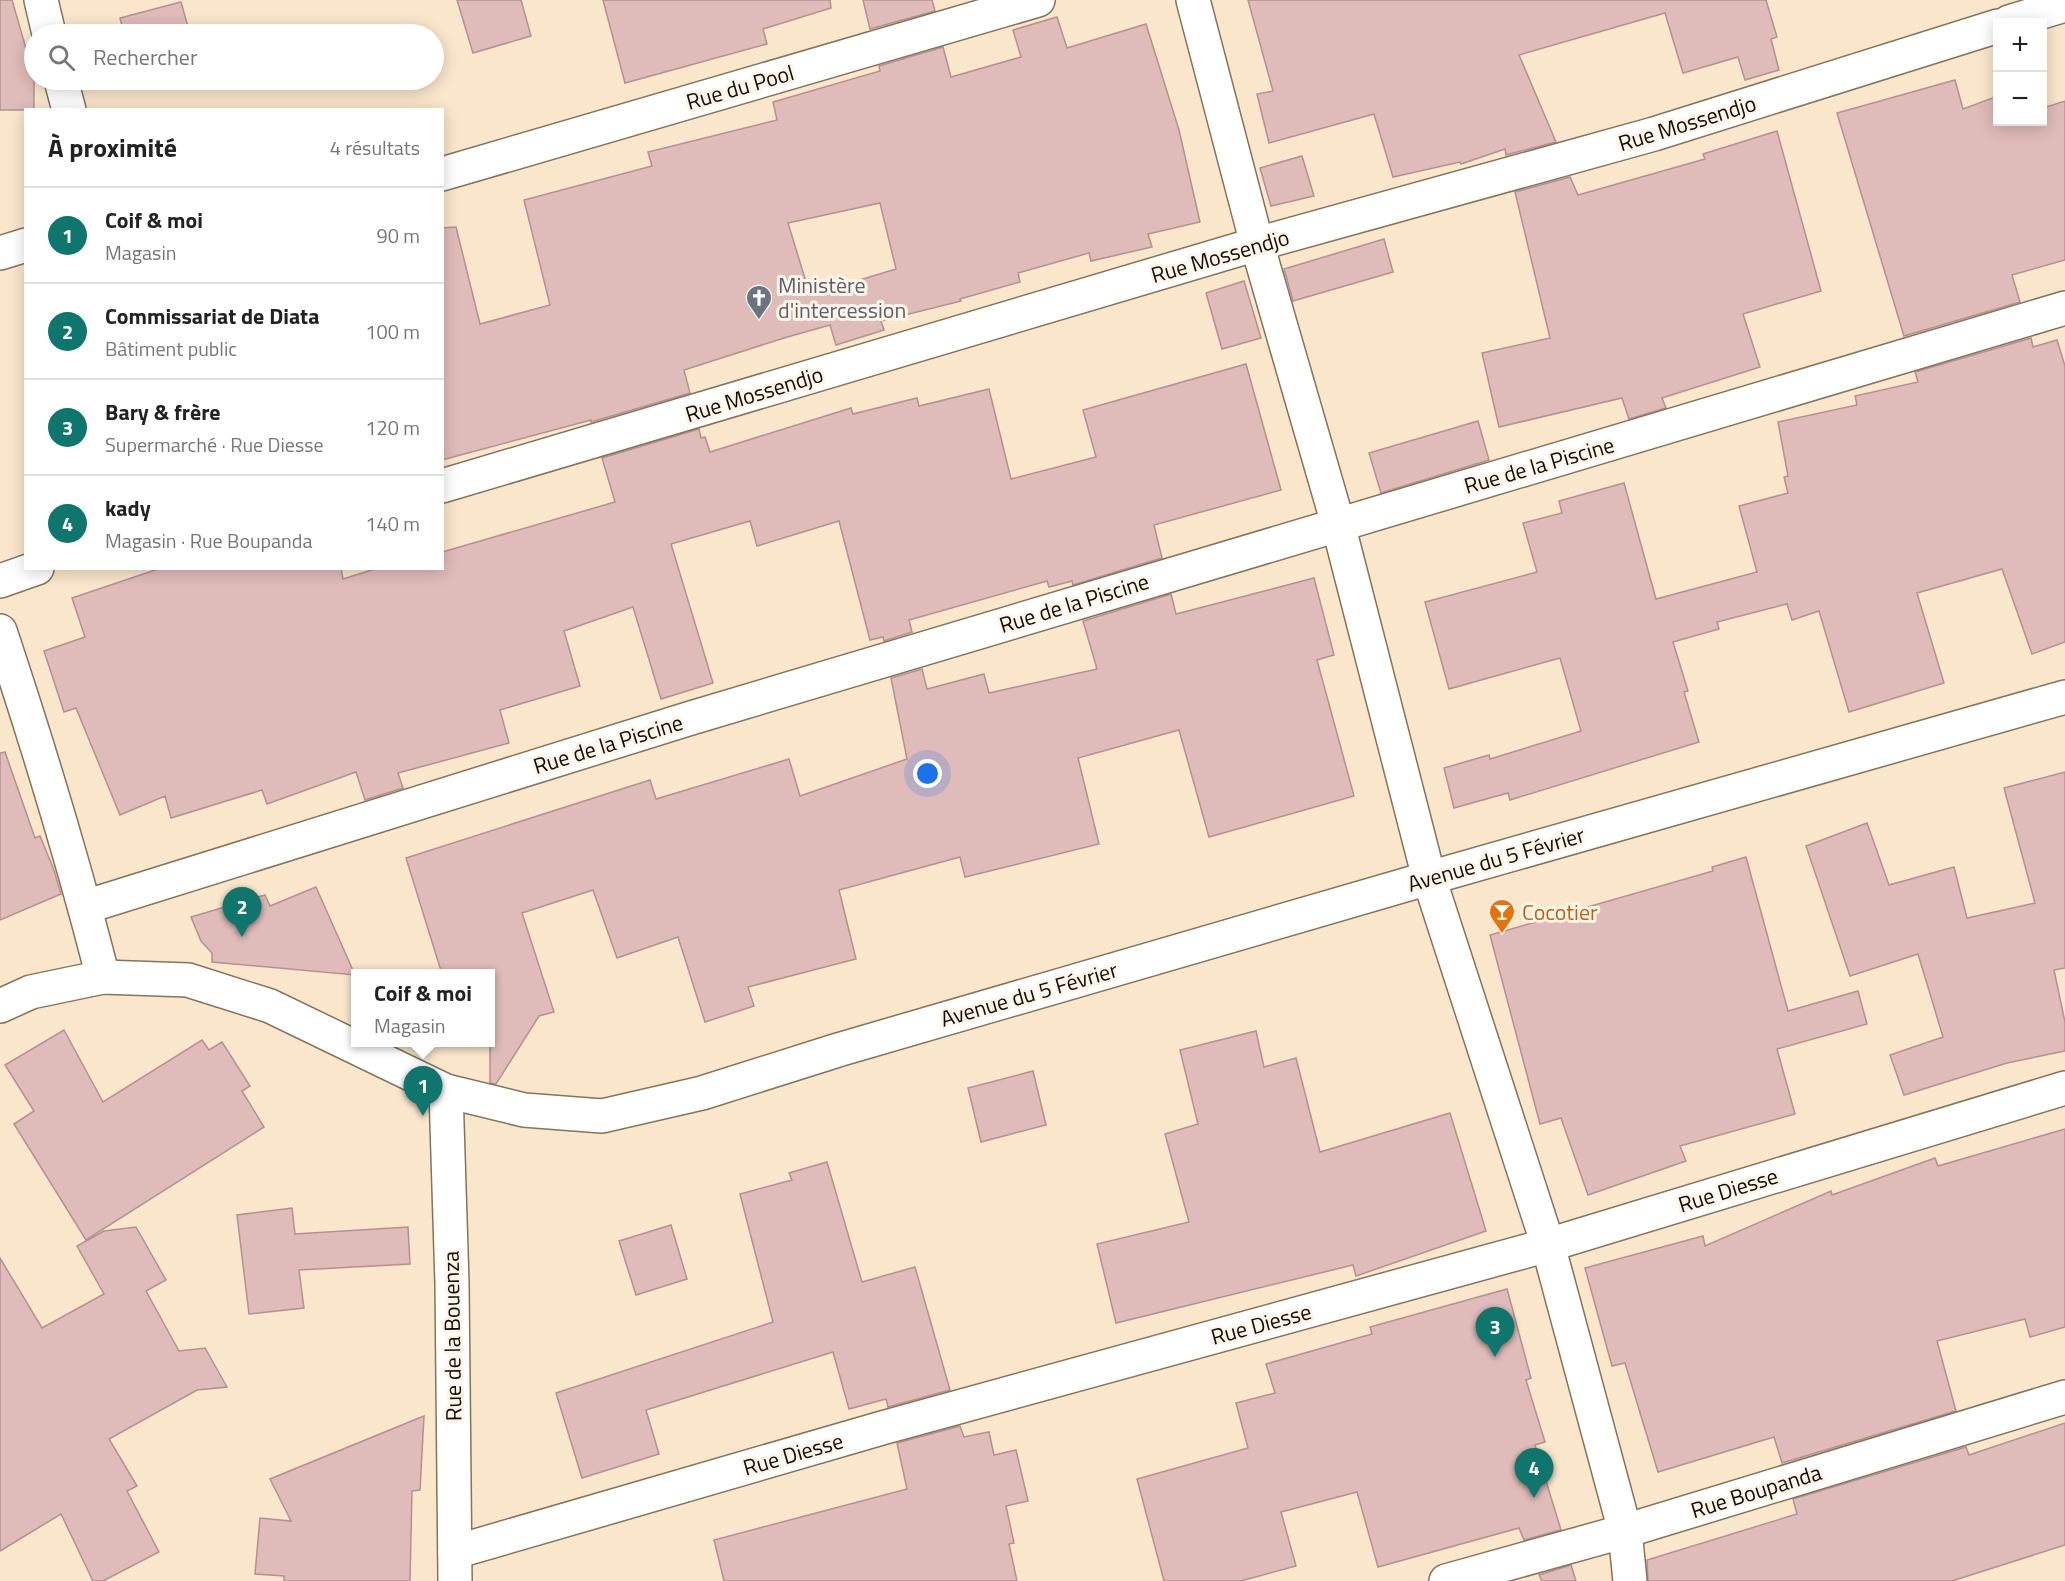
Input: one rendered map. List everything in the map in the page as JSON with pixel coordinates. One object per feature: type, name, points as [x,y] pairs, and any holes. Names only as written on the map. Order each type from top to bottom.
[{"type":"street","points":[[40,0],[47,24]]},
{"type":"street","name":"Rue du Pool","points":[[444,173],[1038,0]]},
{"type":"street","points":[[1193,0],[1257,244],[1338,524],[1429,878],[1548,1245],[1625,1531],[1630,1581]]},
{"type":"street","points":[[2022,18],[2065,5]]},
{"type":"street","name":"Rue Mossendjo","points":[[444,485],[1257,244],[1654,134],[1993,28]]},
{"type":"street","points":[[64,90],[68,108]]},
{"type":"street","points":[[0,253],[24,246]]},
{"type":"street","name":"Rue de la Piscine","points":[[85,907],[691,718],[2065,308]]},
{"type":"street","points":[[0,581],[31,570]]},
{"type":"street","points":[[0,631],[32,726],[103,977]]},
{"type":"street","name":"Avenue du 5 Février","points":[[355,1047],[446,1091],[524,1110],[602,1116],[702,1093],[838,1050],[1429,878],[2065,698]]},
{"type":"street","name":"Avenue du 5 Février","points":[[0,1006],[31,992],[103,977],[188,980],[270,1006],[351,1045]]},
{"type":"street","name":"Rue Diesse","points":[[455,1567],[882,1428],[1548,1245],[2065,1088]]},
{"type":"street","name":"Rue de la Bouenza","points":[[446,1091],[452,1283],[455,1567]]},
{"type":"street","name":"Rue Boupanda","points":[[1446,1581],[1625,1531],[2065,1397]]},
{"type":"building","points":[[0,0],[12,0],[24,41],[24,90],[34,90],[34,108],[0,110]]},
{"type":"building","points":[[457,0],[521,0],[531,36],[473,53]]},
{"type":"building","points":[[603,0],[830,0],[831,8],[763,29],[767,44],[625,83]]},
{"type":"building","points":[[863,0],[932,0],[935,11],[870,29]]},
{"type":"building","points":[[1248,0],[1766,0],[1777,37],[1771,39],[1779,70],[1745,80],[1738,57],[1683,73],[1665,13],[1519,55],[1556,142],[1506,155],[1505,149],[1461,164],[1460,162],[1393,177],[1374,114],[1269,143],[1257,94],[1273,91]]},
{"type":"building","points":[[181,2],[187,24],[122,24],[120,18]]},
{"type":"building","points":[[1057,17],[1067,48],[1146,24],[1179,130],[1200,222],[1148,234],[1152,247],[1091,261],[1089,253],[1018,273],[1020,282],[960,299],[961,301],[881,321],[884,330],[836,345],[830,325],[784,338],[684,370],[690,393],[591,422],[591,420],[444,459],[444,228],[456,227],[480,324],[550,305],[524,200],[652,166],[648,152],[777,120],[773,102],[880,71],[879,66],[943,47],[951,77],[1021,57],[1013,30]],"holes":[[[880,203],[896,269],[810,295],[788,223]]]},
{"type":"building","points":[[1955,80],[1963,109],[1993,98],[1993,126],[2047,126],[2047,107],[2065,101],[2065,260],[2012,275],[2020,302],[1904,336],[1837,113]]},
{"type":"building","points":[[1777,131],[1821,291],[1743,314],[1760,367],[1662,398],[1666,408],[1629,419],[1622,398],[1499,427],[1482,353],[1550,338],[1515,192],[1570,177],[1578,195],[1705,159],[1703,154]]},
{"type":"building","points":[[1302,156],[1314,196],[1271,206],[1260,168]]},
{"type":"building","points":[[1384,239],[1393,272],[1293,301],[1284,269]]},
{"type":"building","points":[[1244,281],[1261,338],[1222,349],[1206,293]]},
{"type":"building","points":[[2031,338],[2033,347],[2057,340],[2065,366],[2065,642],[2032,654],[2002,569],[1917,593],[1944,683],[1849,712],[1819,611],[1792,620],[1787,604],[1717,622],[1719,629],[1673,642],[1688,691],[1684,692],[1699,742],[1510,800],[1508,793],[1454,808],[1444,768],[1489,755],[1490,759],[1581,731],[1560,658],[1449,689],[1425,602],[1537,572],[1523,523],[1562,513],[1559,501],[1624,483],[1656,599],[1757,572],[1739,506],[1788,493],[1784,477],[1788,476],[1778,422],[1857,405],[1855,396],[1918,382],[1915,372]]},
{"type":"building","points":[[1246,364],[1281,490],[1154,525],[1162,558],[1073,585],[1072,581],[1049,587],[1047,581],[909,620],[912,632],[884,641],[883,637],[870,640],[839,521],[757,546],[750,521],[671,544],[713,683],[661,699],[633,607],[564,631],[580,686],[500,710],[509,743],[398,773],[403,788],[365,800],[356,772],[267,804],[262,790],[171,818],[165,796],[120,815],[76,708],[64,712],[44,651],[85,637],[72,598],[155,570],[341,570],[343,579],[372,570],[444,570],[444,551],[615,502],[602,458],[699,429],[701,438],[705,437],[710,452],[851,408],[853,414],[917,398],[919,406],[989,389],[1011,479],[1096,457],[1083,410]]},
{"type":"building","points":[[1478,421],[1489,460],[1381,493],[1369,453]]},
{"type":"building","points":[[1314,578],[1334,655],[1317,660],[1354,796],[1209,837],[1179,730],[1078,758],[1099,844],[965,877],[960,857],[839,890],[856,959],[748,987],[754,1006],[705,1022],[678,937],[617,958],[593,890],[522,913],[554,1012],[539,1016],[496,1084],[490,1083],[490,1047],[495,1047],[495,969],[440,969],[406,858],[650,780],[656,799],[789,759],[800,796],[907,759],[891,678],[922,669],[927,689],[984,674],[989,693],[1097,669],[1083,621],[1171,594],[1176,614]]},
{"type":"building","points":[[5,752],[35,838],[40,836],[61,894],[0,920],[0,753]]},
{"type":"building","points":[[2065,772],[2065,968],[2054,970],[2065,1022],[2065,1051],[2007,1063],[1904,1095],[1890,1055],[1943,1037],[1918,954],[1850,976],[1806,846],[1867,823],[1889,885],[1954,867],[1967,918],[2035,903],[2004,788]]},
{"type":"building","points":[[1746,857],[1788,1011],[1858,991],[1867,1024],[1777,1049],[1795,1114],[1680,1146],[1686,1161],[1588,1195],[1561,1118],[1540,1124],[1490,935],[1713,871],[1712,867]]},
{"type":"building","points":[[316,887],[352,969],[351,975],[212,962],[212,953],[201,941],[191,917],[265,895],[270,906]]},
{"type":"building","points":[[64,1030],[103,1102],[202,1040],[209,1050],[222,1042],[250,1086],[242,1091],[264,1127],[86,1240],[14,1124],[34,1111],[5,1065]]},
{"type":"building","points":[[1256,1031],[1264,1067],[1296,1058],[1320,1152],[1450,1113],[1486,1231],[1356,1276],[1353,1265],[1116,1323],[1097,1244],[1189,1222],[1165,1134],[1198,1124],[1180,1050]]},
{"type":"building","points":[[1033,1071],[1046,1125],[981,1142],[968,1088]]},
{"type":"building","points":[[2065,1129],[2065,1327],[2030,1337],[2025,1319],[1937,1341],[1956,1411],[1782,1463],[1774,1437],[1658,1472],[1625,1363],[1612,1366],[1585,1268],[1703,1236],[1705,1246],[1831,1191],[1832,1195],[1935,1158],[1938,1166]]},
{"type":"building","points":[[827,1162],[862,1282],[915,1267],[950,1390],[888,1407],[886,1399],[849,1409],[833,1352],[646,1410],[659,1454],[582,1478],[556,1393],[773,1322],[740,1194],[792,1180],[789,1173]]},
{"type":"building","points":[[292,1208],[295,1234],[408,1227],[410,1264],[299,1270],[304,1308],[249,1314],[237,1215]]},
{"type":"building","points":[[671,1225],[687,1279],[636,1295],[619,1241]]},
{"type":"building","points":[[136,1227],[166,1280],[146,1291],[179,1351],[205,1348],[227,1387],[197,1390],[109,1439],[137,1486],[127,1491],[159,1552],[103,1581],[93,1581],[61,1514],[0,1551],[0,1258],[42,1328],[104,1294],[77,1246],[104,1231]]},
{"type":"building","points":[[1507,1289],[1531,1378],[1526,1380],[1545,1442],[1535,1445],[1561,1530],[1524,1540],[1519,1528],[1378,1567],[1357,1492],[1281,1512],[1296,1566],[1241,1581],[1164,1581],[1137,1479],[1248,1448],[1236,1403],[1275,1393],[1266,1364],[1372,1334],[1370,1327]]},
{"type":"building","points":[[424,1416],[420,1490],[412,1491],[410,1581],[284,1581],[284,1576],[255,1574],[260,1518],[291,1521],[270,1479]]},
{"type":"building","points":[[2065,1423],[2065,1545],[1952,1581],[1648,1581],[1647,1560],[1797,1514],[1793,1499],[1966,1447],[1969,1455]]},
{"type":"building","points":[[960,1426],[964,1437],[989,1432],[994,1455],[1016,1450],[1028,1501],[1006,1506],[1014,1543],[1009,1544],[1017,1581],[724,1581],[714,1540],[907,1489],[897,1443]]},
{"type":"building","points":[[1571,1565],[1576,1581],[1542,1581],[1539,1575]]},
{"type":"place","name":"Ministère d'intercession","points":[[759,321]]},
{"type":"place","name":"Cocotier","points":[[1502,935]]},
{"type":"place","name":"Commissariat de Diata","points":[[242,937]]},
{"type":"place","name":"Coif & moi","points":[[423,1116]]},
{"type":"place","name":"Bary & frère","points":[[1495,1357]]},
{"type":"place","name":"kady","points":[[1534,1498]]}]
